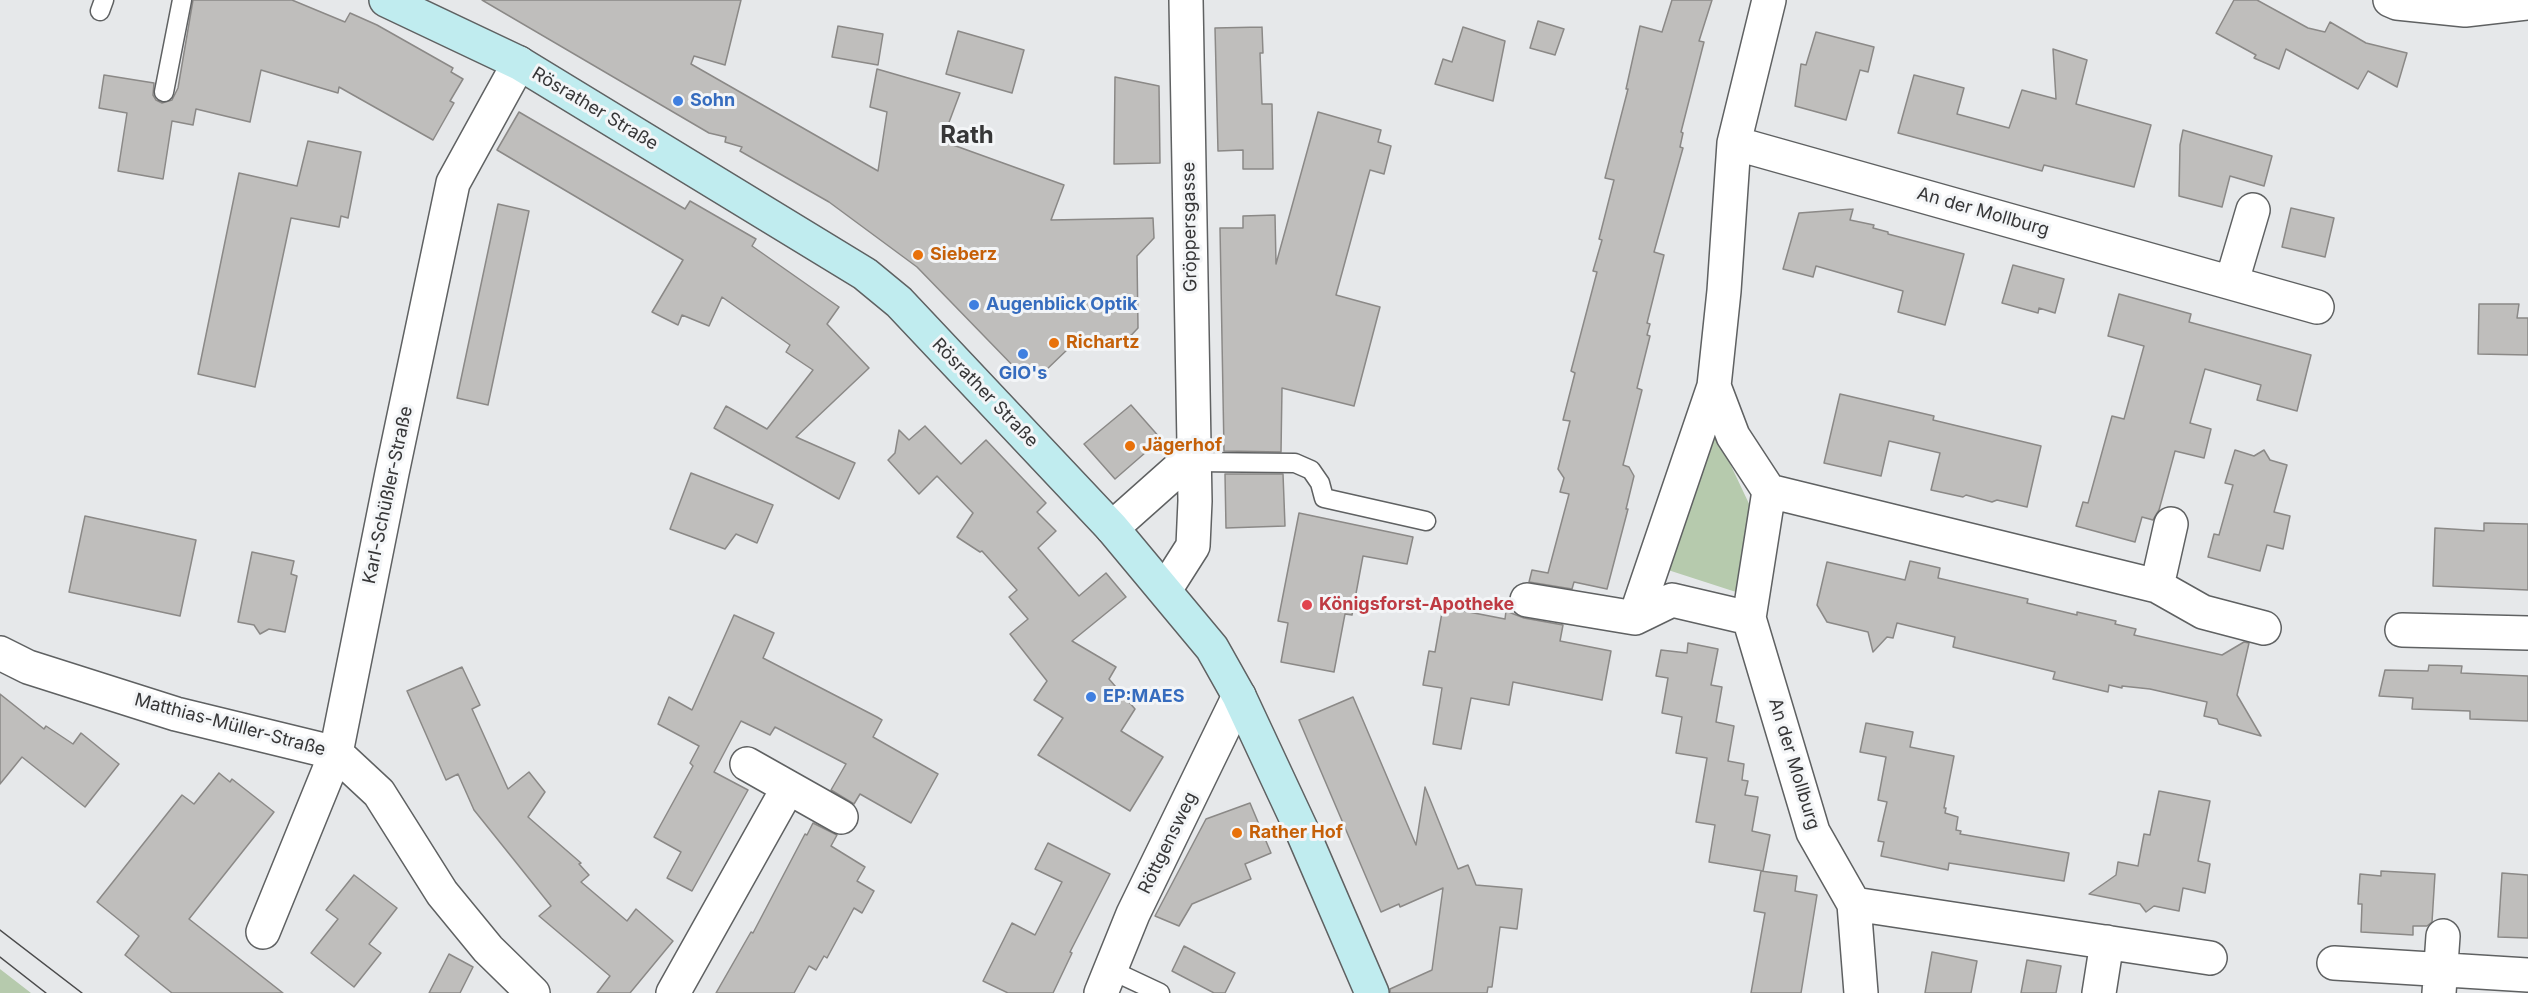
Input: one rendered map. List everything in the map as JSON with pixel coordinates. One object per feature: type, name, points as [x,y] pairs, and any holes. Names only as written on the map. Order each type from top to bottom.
[{"type":"main road","name":"Rösrather Straße","points":[[386,0],[519,63],[865,274],[899,302],[1112,528],[1212,648],[1239,696],[1303,833],[1372,993]]},
{"type":"street","name":"Gröppersgasse","points":[[1165,590],[1192,546],[1194,458],[1186,0]]},
{"type":"street","points":[[1635,618],[1714,386],[1724,291],[1734,143],[1769,0]]},
{"type":"street","points":[[2390,0],[2397,3],[2465,10],[2528,3]]},
{"type":"street","name":"Karl-Schüßler-Straße","points":[[263,932],[336,753],[453,183],[519,63]]},
{"type":"street","name":"An der Mollburg","points":[[1734,143],[2232,281],[2317,307]]},
{"type":"street","points":[[2232,281],[2253,210]]},
{"type":"street","points":[[1714,386],[1732,436],[1769,491],[2157,586],[2203,612],[2264,628]]},
{"type":"street","points":[[1112,528],[1194,458]]},
{"type":"street","name":"An der Mollburg","points":[[1769,491],[1749,618],[1813,832],[1854,904],[1861,993]]},
{"type":"street","points":[[2157,586],[2170,524]]},
{"type":"street","points":[[1527,600],[1635,618],[1672,600],[1749,618]]},
{"type":"street","points":[[2402,630],[2528,633]]},
{"type":"street","name":"Matthias-Müller-Straße","points":[[0,653],[28,667],[177,714],[336,753],[379,793],[442,893],[488,949],[533,993]]},
{"type":"street","name":"Röttgensweg","points":[[1106,981],[1133,914],[1239,696]]},
{"type":"street","points":[[747,764],[841,817]]},
{"type":"street","points":[[673,993],[788,788]]},
{"type":"street","points":[[1854,904],[2211,958]]},
{"type":"street","points":[[2440,981],[2443,936]]},
{"type":"street","points":[[2099,993],[2107,942]]},
{"type":"street","points":[[2334,963],[2440,981],[2528,975]]},
{"type":"lane","points":[[164,92],[182,0]]},
{"type":"lane","points":[[1194,458],[1295,463],[1311,470],[1320,483],[1324,498],[1425,521]]},
{"type":"lane","points":[[1106,981],[1160,993]]},
{"type":"green space","points":[[1716,434],[1752,510],[1736,592],[1668,570],[1703,439]]},
{"type":"green space","points":[[0,969],[31,993],[0,993]]},
{"type":"building","points":[[193,0],[292,0],[345,22],[350,13],[377,25],[453,68],[451,72],[463,79],[450,101],[454,103],[433,140],[339,87],[338,93],[261,70],[250,122],[196,109],[193,125],[172,121],[163,179],[118,171],[127,113],[99,108],[104,75],[154,83],[153,95],[156,100],[162,103],[172,100],[178,88]]},
{"type":"building","points":[[482,0],[741,0],[725,65],[694,56],[691,64],[878,171],[887,112],[870,107],[877,69],[960,93],[942,141],[1064,185],[1051,220],[1153,218],[1154,238],[1137,256],[1138,328],[1121,346],[1070,347],[1044,372],[1019,372],[917,267],[829,202],[740,151],[742,147],[725,142],[726,137],[709,133]]},
{"type":"building","points":[[1672,0],[1712,0],[1699,41],[1704,42],[1681,132],[1683,133],[1680,147],[1683,148],[1654,252],[1664,255],[1647,323],[1650,324],[1647,335],[1650,336],[1637,388],[1642,390],[1623,465],[1629,467],[1634,476],[1626,509],[1628,509],[1607,589],[1574,582],[1572,589],[1529,582],[1532,570],[1548,573],[1569,494],[1560,492],[1564,478],[1558,469],[1570,421],[1563,420],[1575,373],[1571,371],[1597,272],[1593,271],[1614,180],[1605,178],[1628,89],[1626,89],[1640,26],[1662,32]]},
{"type":"building","points":[[2234,0],[2257,0],[2308,28],[2325,32],[2330,22],[2366,43],[2407,53],[2397,87],[2368,71],[2358,89],[2286,49],[2279,69],[2254,58],[2256,55],[2216,33]]},
{"type":"building","points":[[1538,21],[1564,29],[1555,55],[1530,48]]},
{"type":"building","points":[[838,26],[883,34],[878,65],[832,57]]},
{"type":"building","points":[[1262,27],[1263,53],[1260,53],[1262,104],[1272,104],[1273,169],[1243,169],[1243,150],[1218,151],[1215,28]]},
{"type":"building","points":[[1463,27],[1505,41],[1493,101],[1435,84],[1443,59],[1452,62]]},
{"type":"building","points":[[958,31],[1024,50],[1012,93],[946,74]]},
{"type":"building","points":[[1816,32],[1874,47],[1868,72],[1860,70],[1846,120],[1795,106],[1801,64],[1806,65]]},
{"type":"building","points":[[2053,49],[2087,60],[2076,104],[2151,125],[2134,187],[2044,165],[2042,171],[1898,133],[1914,75],[1964,88],[1957,114],[2009,128],[2022,90],[2056,99]]},
{"type":"building","points":[[1115,77],[1159,86],[1160,163],[1114,164]]},
{"type":"building","points":[[519,112],[685,209],[690,201],[756,239],[752,246],[839,307],[827,324],[869,368],[796,437],[855,463],[839,499],[714,428],[726,406],[767,429],[813,370],[786,352],[790,345],[722,297],[709,326],[682,315],[678,325],[652,312],[683,260],[497,150]]},
{"type":"building","points":[[1318,112],[1381,130],[1378,142],[1391,146],[1384,174],[1370,170],[1336,295],[1380,307],[1354,406],[1282,388],[1281,452],[1224,451],[1220,228],[1243,228],[1243,216],[1275,215],[1276,264]]},
{"type":"building","points":[[2183,130],[2272,156],[2264,186],[2230,176],[2222,207],[2179,196],[2180,145]]},
{"type":"building","points":[[308,141],[361,152],[348,218],[341,216],[339,227],[291,218],[255,387],[198,374],[239,173],[297,186]]},
{"type":"building","points":[[498,204],[529,211],[488,405],[457,398]]},
{"type":"building","points":[[2291,208],[2334,218],[2325,257],[2282,247]]},
{"type":"building","points":[[1853,209],[1850,220],[1874,225],[1873,228],[1888,232],[1888,234],[1964,254],[1945,325],[1898,312],[1903,291],[1816,266],[1813,277],[1783,269],[1799,213]]},
{"type":"building","points":[[2013,265],[2064,279],[2055,313],[2039,308],[2038,313],[2002,303]]},
{"type":"building","points":[[2119,294],[2191,314],[2189,322],[2311,355],[2297,411],[2257,400],[2261,385],[2205,369],[2190,423],[2211,429],[2204,458],[2175,451],[2159,510],[2153,520],[2142,517],[2135,542],[2076,526],[2083,502],[2088,503],[2112,416],[2124,419],[2144,346],[2108,336]]},
{"type":"building","points":[[2479,304],[2519,304],[2517,318],[2528,318],[2528,355],[2478,354]]},
{"type":"building","points":[[1840,394],[1934,416],[1933,420],[2041,446],[2027,507],[1931,490],[1940,453],[1889,441],[1881,476],[1824,463]]},
{"type":"building","points":[[1131,405],[1161,439],[1115,479],[1084,444]]},
{"type":"building","points":[[925,426],[961,464],[986,440],[1046,503],[1037,512],[1056,531],[1038,548],[1079,596],[1106,573],[1126,597],[1072,641],[1116,667],[1109,679],[1135,709],[1121,731],[1163,757],[1130,811],[1038,755],[1063,718],[1034,700],[1047,681],[1010,634],[1028,619],[1009,597],[1017,590],[982,551],[980,552],[957,537],[973,513],[937,476],[919,494],[888,460],[895,453],[899,430],[909,440]]},
{"type":"building","points":[[2235,450],[2254,456],[2264,450],[2270,460],[2287,465],[2274,512],[2290,516],[2283,549],[2267,545],[2260,571],[2208,557],[2214,534],[2219,535],[2233,485],[2225,483]]},
{"type":"building","points":[[691,473],[773,505],[757,543],[736,534],[725,549],[670,529]]},
{"type":"building","points":[[1225,474],[1283,474],[1285,526],[1226,528]]},
{"type":"building","points":[[1299,513],[1413,537],[1407,564],[1363,556],[1352,615],[1345,614],[1334,672],[1281,662],[1288,623],[1278,621]]},
{"type":"building","points":[[85,516],[196,540],[180,616],[69,592]]},
{"type":"building","points":[[2484,523],[2528,524],[2528,590],[2433,586],[2435,528],[2484,531]]},
{"type":"building","points":[[252,552],[294,561],[291,574],[297,576],[285,632],[269,629],[260,634],[254,625],[238,622]]},
{"type":"building","points":[[1910,561],[1940,568],[1938,578],[2028,599],[2027,603],[2077,615],[2077,612],[2116,621],[2115,624],[2136,629],[2134,635],[2222,655],[2244,642],[2249,643],[2237,695],[2261,736],[2219,724],[2217,719],[2204,716],[2207,702],[2150,689],[2122,686],[2122,688],[2109,685],[2108,692],[2053,679],[2055,672],[1953,647],[1955,637],[1897,623],[1893,638],[1887,637],[1873,652],[1868,632],[1827,622],[1817,605],[1827,562],[1905,580]]},
{"type":"building","points":[[1443,607],[1505,619],[1506,611],[1524,618],[1563,625],[1560,641],[1611,651],[1602,700],[1513,682],[1509,705],[1471,698],[1461,749],[1433,744],[1442,688],[1423,685],[1429,651],[1435,652]]},
{"type":"building","points":[[734,615],[774,633],[763,658],[882,720],[873,737],[938,774],[911,823],[860,794],[854,804],[831,790],[846,764],[775,727],[770,735],[741,721],[714,772],[748,790],[692,891],[667,878],[681,852],[654,837],[693,766],[690,763],[699,746],[658,724],[669,697],[692,710]]},
{"type":"building","points":[[1688,643],[1718,649],[1711,685],[1722,687],[1716,722],[1734,726],[1728,761],[1744,764],[1742,780],[1748,781],[1745,795],[1758,797],[1752,831],[1770,835],[1763,871],[1709,862],[1715,825],[1696,822],[1707,758],[1676,753],[1682,717],[1662,713],[1668,678],[1656,676],[1661,650],[1687,653]]},
{"type":"building","points":[[2429,665],[2462,666],[2461,673],[2528,676],[2528,721],[2470,719],[2470,711],[2412,709],[2413,698],[2379,696],[2385,670],[2428,671]]},
{"type":"building","points":[[462,667],[480,705],[472,709],[508,789],[529,772],[545,792],[528,817],[581,863],[579,864],[589,875],[581,882],[627,921],[636,909],[673,941],[630,993],[597,993],[610,976],[539,916],[551,906],[474,810],[458,774],[446,780],[407,691]]},
{"type":"building","points":[[0,694],[44,729],[46,726],[73,744],[81,733],[119,764],[85,807],[22,757],[0,784]]},
{"type":"building","points":[[1353,697],[1416,845],[1425,787],[1458,869],[1468,865],[1476,885],[1522,889],[1517,929],[1500,927],[1492,987],[1488,987],[1487,993],[1390,993],[1390,989],[1432,970],[1443,888],[1400,907],[1399,904],[1381,912],[1299,720]]},
{"type":"building","points":[[1866,723],[1913,732],[1910,747],[1954,756],[1944,808],[1946,808],[1945,813],[1958,817],[1956,830],[1961,831],[1960,834],[2069,853],[2064,881],[1949,863],[1948,870],[1881,856],[1884,842],[1878,841],[1887,802],[1878,800],[1886,757],[1860,752]]},
{"type":"building","points":[[219,773],[230,782],[232,779],[274,812],[189,919],[283,993],[172,993],[125,955],[139,936],[97,902],[182,795],[194,804]]},
{"type":"building","points":[[2159,791],[2210,801],[2198,861],[2210,864],[2205,893],[2183,888],[2179,911],[2154,906],[2146,912],[2140,904],[2089,894],[2116,875],[2118,862],[2138,866],[2144,834],[2150,835]]},
{"type":"building","points":[[1250,803],[1271,853],[1245,864],[1251,879],[1192,904],[1179,926],[1155,916],[1206,819]]},
{"type":"building","points":[[813,823],[837,835],[831,846],[865,867],[857,881],[874,891],[862,913],[854,908],[827,958],[824,956],[816,970],[809,966],[794,993],[716,993],[751,932],[753,933]]},
{"type":"building","points":[[1048,843],[1110,874],[1070,952],[1072,953],[1053,993],[1008,993],[983,981],[1012,923],[1035,935],[1062,882],[1035,869]]},
{"type":"building","points":[[1761,871],[1797,876],[1795,891],[1817,895],[1801,993],[1751,993],[1765,913],[1754,911]]},
{"type":"building","points":[[2381,871],[2435,874],[2432,922],[2427,926],[2413,926],[2413,935],[2361,932],[2362,904],[2358,904],[2360,874],[2381,876]]},
{"type":"building","points":[[2502,873],[2528,875],[2528,938],[2498,937]]},
{"type":"building","points":[[354,875],[397,908],[369,944],[381,953],[354,987],[311,953],[338,919],[326,910]]},
{"type":"building","points":[[1184,946],[1235,973],[1225,993],[1214,993],[1172,971]]},
{"type":"building","points":[[1932,952],[1977,961],[1971,993],[1925,993]]},
{"type":"building","points":[[449,954],[473,967],[460,993],[429,993]]},
{"type":"building","points":[[2027,960],[2061,966],[2056,993],[2021,993]]},
{"type":"tram line","points":[[0,930],[82,993]]},
{"type":"tram line","points":[[0,957],[46,993]]},
{"type":"place","name":"Sohn","points":[[678,101]]},
{"type":"place","name":"Sieberz","points":[[918,255]]},
{"type":"place","name":"Augenblick Optik","points":[[974,305]]},
{"type":"place","name":"Richartz","points":[[1054,343]]},
{"type":"place","name":"GIO's","points":[[1023,354]]},
{"type":"place","name":"Jägerhof","points":[[1130,446]]},
{"type":"place","name":"Königsforst-Apotheke","points":[[1307,605]]},
{"type":"place","name":"EP:MAES","points":[[1091,697]]},
{"type":"place","name":"Rather Hof","points":[[1237,833]]},
{"type":"district","name":"Rath","points":[[967,136]]}]
